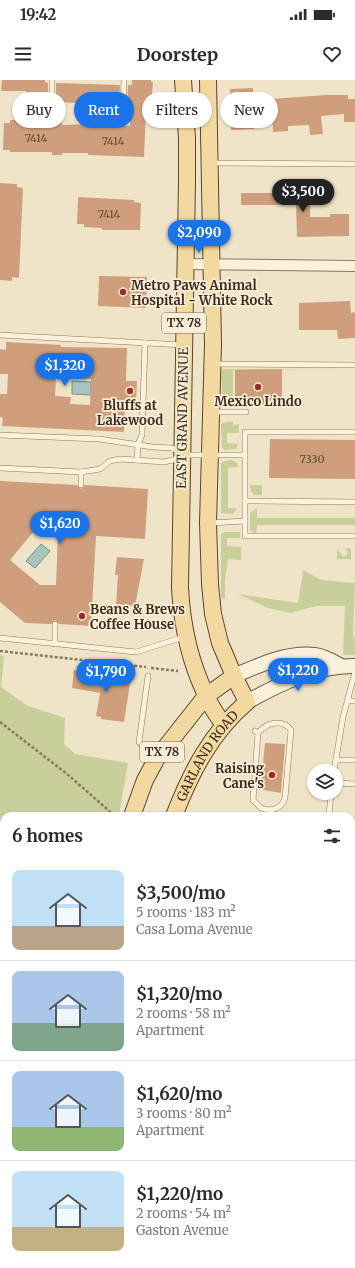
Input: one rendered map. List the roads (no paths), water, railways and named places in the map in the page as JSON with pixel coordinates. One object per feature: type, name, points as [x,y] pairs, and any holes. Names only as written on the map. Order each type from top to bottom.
[{"type":"main road","name":"EAST GRAND AVENUE","points":[[184,80],[187,138],[180,588],[186,636],[195,670],[206,696],[223,724]]},
{"type":"main road","name":"TX 78","points":[[208,80],[211,164],[213,364],[208,523],[210,584],[213,614],[220,643],[247,702]]},
{"type":"main road","name":"TX 78","points":[[133,812],[145,780],[157,758],[206,696],[234,676]]},
{"type":"main road","name":"GARLAND ROAD","points":[[176,812],[194,769],[223,724],[247,702]]},
{"type":"street","points":[[184,264],[212,266],[355,266]]},
{"type":"street","points":[[234,676],[261,664],[290,657],[316,655],[348,666]]},
{"type":"street","points":[[247,702],[272,688],[301,676],[348,666]]},
{"type":"lane","points":[[52,80],[52,92]]},
{"type":"lane","points":[[124,80],[124,92]]},
{"type":"lane","points":[[211,164],[355,164]]},
{"type":"lane","points":[[0,335],[184,345]]},
{"type":"lane","points":[[137,460],[138,444],[142,435],[145,343]]},
{"type":"lane","points":[[213,364],[355,365]]},
{"type":"lane","points":[[211,412],[246,412]]},
{"type":"lane","points":[[355,432],[245,432],[245,536],[355,536]]},
{"type":"lane","points":[[0,435],[99,439],[138,444],[153,448],[172,448],[182,455]]},
{"type":"lane","points":[[0,468],[81,472],[100,469],[110,461],[120,459],[164,462],[173,460],[182,455],[245,455]]},
{"type":"lane","points":[[81,472],[81,485]]},
{"type":"lane","points":[[245,501],[355,502]]},
{"type":"lane","points":[[208,523],[245,521]]},
{"type":"lane","points":[[55,624],[55,644]]},
{"type":"lane","points":[[0,638],[136,652],[186,636]]},
{"type":"lane","points":[[335,764],[343,717],[355,672]]},
{"type":"lane","points":[[148,676],[139,742],[157,758]]},
{"type":"lane","points":[[348,701],[355,701]]},
{"type":"lane","points":[[273,723],[284,725],[291,730],[285,798],[281,806],[276,809],[261,808],[253,800],[256,732],[264,726],[273,723]]},
{"type":"lane","points":[[336,760],[355,760]]},
{"type":"lane","points":[[343,783],[355,784]]},
{"type":"lane","points":[[329,812],[330,800]]},
{"type":"water","points":[[72,381],[91,382],[91,395],[72,394]]},
{"type":"water","points":[[41,544],[50,551],[35,568],[26,561]]},
{"type":"place","name":"Metro Paws Animal Hospital - White Rock","points":[[123,292]]},
{"type":"place","name":"Mexico Lindo","points":[[258,387]]},
{"type":"place","name":"Bluffs at Lakewood","points":[[130,391]]},
{"type":"place","name":"Beans & Brews Coffee House","points":[[82,616]]},
{"type":"place","name":"Raising Cane's","points":[[272,775]]}]
